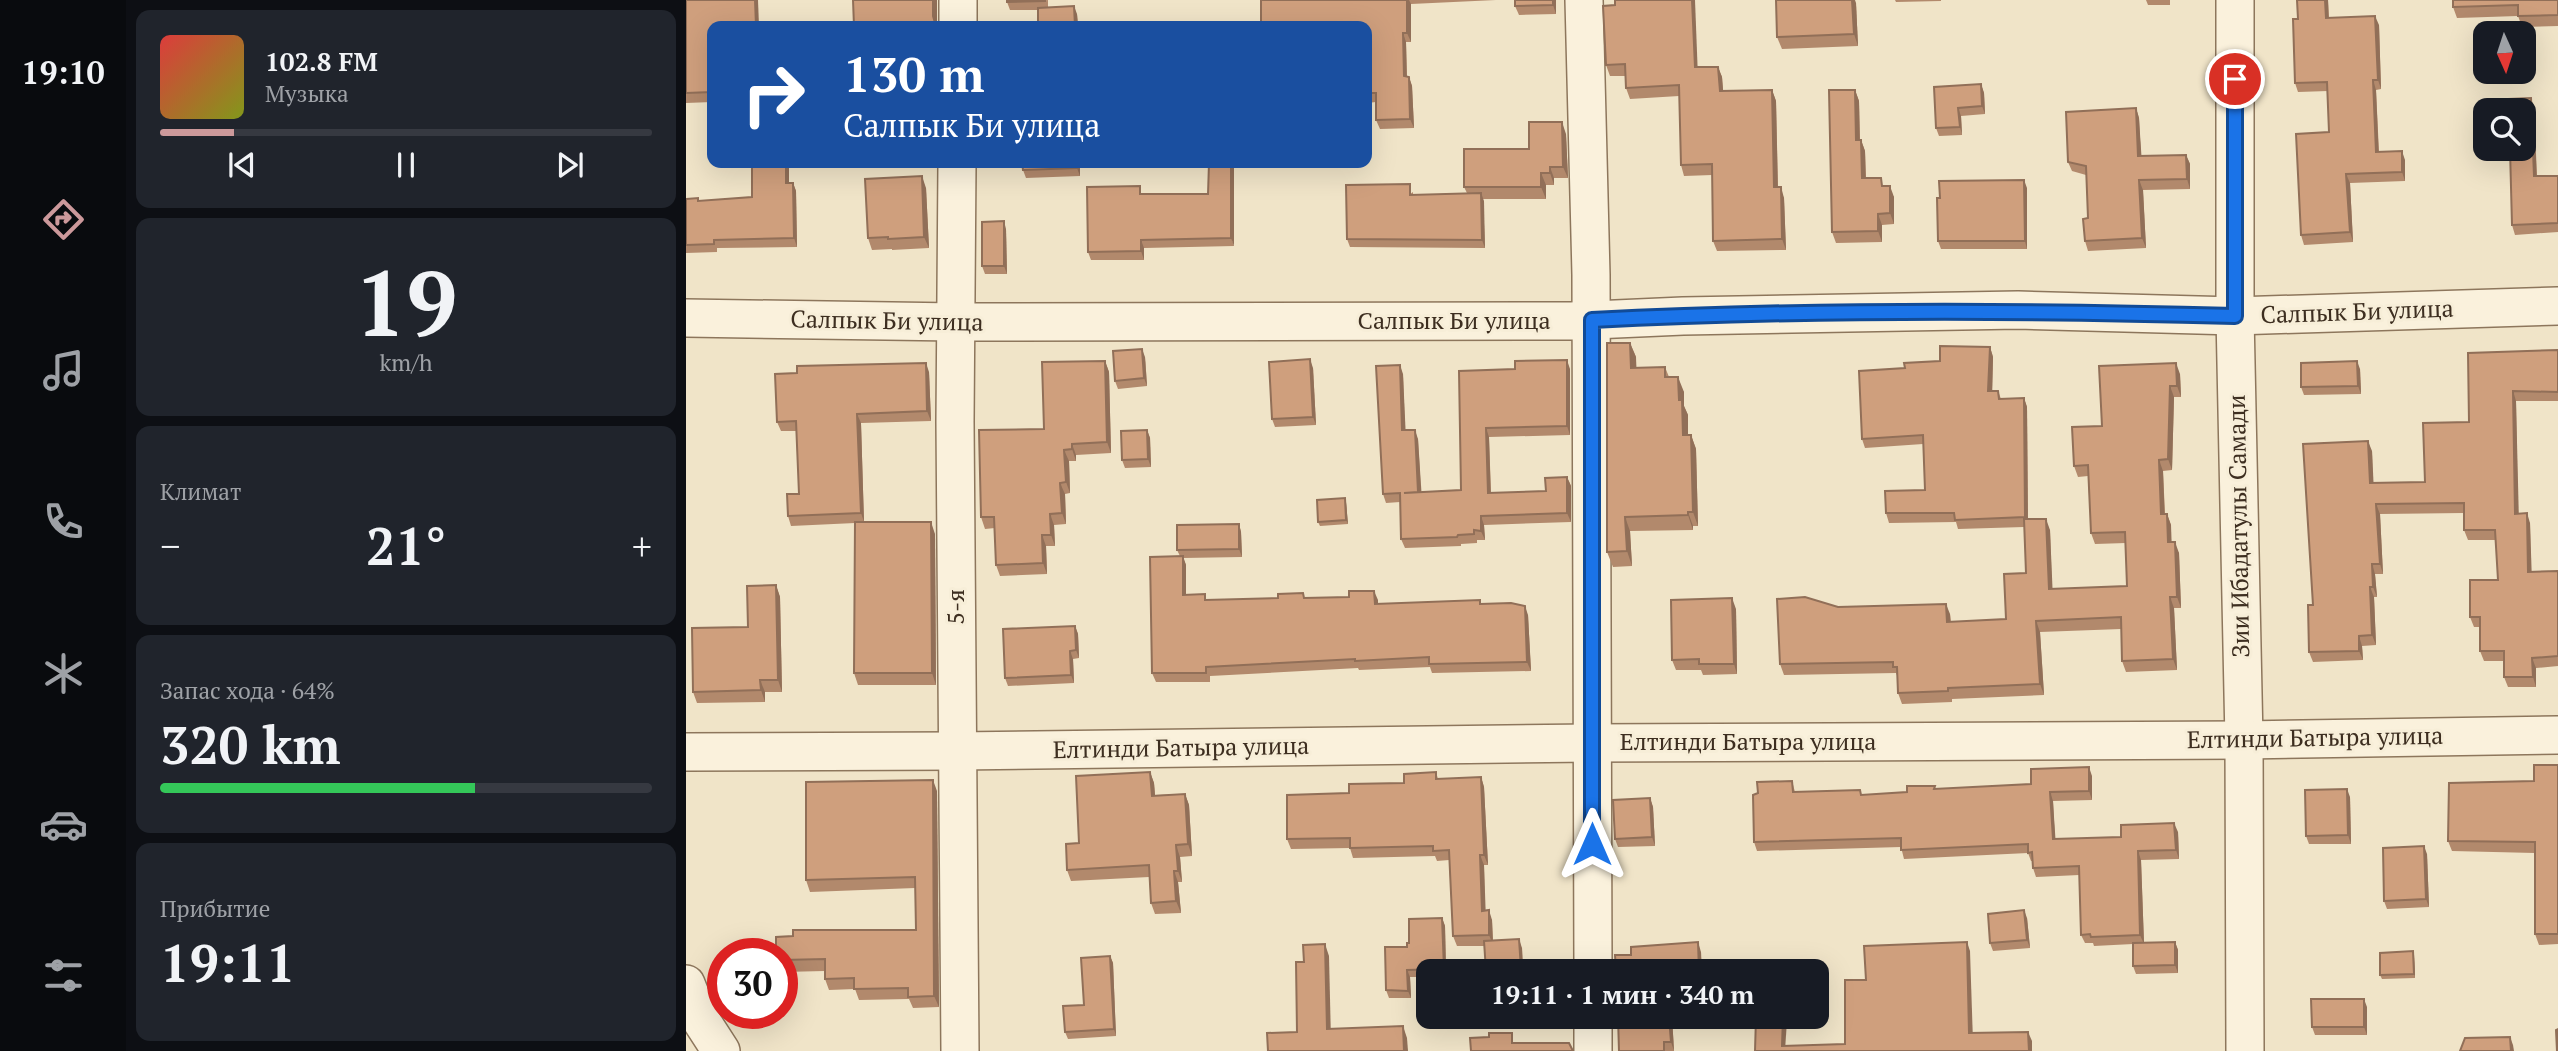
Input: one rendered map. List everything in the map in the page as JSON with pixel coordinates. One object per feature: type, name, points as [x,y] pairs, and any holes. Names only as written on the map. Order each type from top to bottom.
[{"type":"street","points":[[958,0],[958,21]]},
{"type":"street","points":[[1584,0],[1592,320],[1593,959]]},
{"type":"street","name":"Зии Ибадатулы Самади","points":[[2235,0],[2235,316],[2244,740],[2245,1051]]},
{"type":"street","name":"5-я","points":[[957,168],[960,1051]]},
{"type":"street","name":"Салпык Би улица","points":[[686,318],[956,322],[1592,320],[2018,310],[2235,316],[2558,306]]},
{"type":"street","name":"Елтинди Батыра улица","points":[[686,752],[2244,740],[2558,735]]},
{"type":"street","points":[[686,984],[699,1017],[721,1051]]},
{"type":"street","points":[[1593,1029],[1593,1051]]},
{"type":"building","points":[[686,0],[755,0],[756,21],[707,21],[707,92],[686,93]]},
{"type":"building","points":[[853,0],[933,0],[934,21],[854,21]]},
{"type":"building","points":[[1045,0],[1045,1],[1007,2]]},
{"type":"building","points":[[1261,0],[1407,0],[1407,33],[1403,33],[1404,76],[1409,77],[1410,119],[1376,120],[1376,93],[1372,93],[1372,21],[1261,21]]},
{"type":"building","points":[[1515,0],[1553,0],[1553,5],[1515,6]]},
{"type":"building","points":[[1615,0],[1692,0],[1695,67],[1718,67],[1720,91],[1772,90],[1774,187],[1781,187],[1782,239],[1713,241],[1712,164],[1681,165],[1679,85],[1626,88],[1625,64],[1606,65],[1603,6],[1615,5]]},
{"type":"building","points":[[1776,0],[1852,0],[1854,34],[1777,37]]},
{"type":"building","points":[[2297,0],[2325,0],[2326,18],[2375,16],[2378,80],[2373,80],[2376,152],[2402,151],[2402,172],[2346,174],[2350,232],[2301,235],[2296,134],[2329,132],[2327,82],[2295,83],[2293,19],[2298,19]]},
{"type":"building","points":[[2453,0],[2558,0],[2558,15],[2518,16],[2518,5],[2453,7]]},
{"type":"building","points":[[1074,6],[1075,21],[1038,21],[1038,8]]},
{"type":"building","points":[[1981,84],[1982,106],[1958,108],[1960,127],[1936,128],[1934,87]]},
{"type":"building","points":[[1829,90],[1855,90],[1856,140],[1861,140],[1862,178],[1881,178],[1882,186],[1890,186],[1890,213],[1878,214],[1878,231],[1832,232]]},
{"type":"building","points":[[2136,108],[2138,156],[2186,155],[2187,179],[2139,180],[2142,238],[2085,241],[2083,219],[2088,218],[2086,166],[2068,162],[2066,112]]},
{"type":"building","points":[[1529,122],[1562,122],[1563,167],[1550,167],[1550,173],[1541,173],[1541,187],[1464,187],[1464,149],[1529,149]]},
{"type":"building","points":[[2510,161],[2533,161],[2534,176],[2558,176],[2558,223],[2512,225]]},
{"type":"building","points":[[752,168],[786,168],[786,183],[793,183],[794,238],[714,240],[714,244],[686,245],[686,199],[698,198],[698,201],[752,197]]},
{"type":"building","points":[[1023,168],[1077,168],[1023,170]]},
{"type":"building","points":[[1209,168],[1231,168],[1231,238],[1141,240],[1141,251],[1088,252],[1087,187],[1140,186],[1140,194],[1208,194]]},
{"type":"building","points":[[922,176],[924,237],[868,238],[865,179]]},
{"type":"building","points":[[2024,180],[2025,241],[1938,241],[1939,181]]},
{"type":"building","points":[[1410,184],[1410,195],[1481,193],[1482,240],[1347,239],[1346,185]]},
{"type":"building","points":[[1004,221],[1004,266],[982,266],[982,222]]},
{"type":"building","points":[[1607,343],[1630,343],[1631,368],[1665,367],[1665,377],[1678,377],[1683,435],[1691,435],[1693,512],[1688,512],[1688,515],[1625,517],[1627,551],[1607,552]]},
{"type":"building","points":[[1940,346],[1990,347],[1988,391],[1998,391],[1999,399],[2024,398],[2025,517],[1955,520],[1954,513],[1886,513],[1885,491],[1925,490],[1923,435],[1862,439],[1859,371],[1905,368],[1904,363],[1940,361]]},
{"type":"building","points":[[1142,349],[1144,378],[1115,381],[1113,351]]},
{"type":"building","points":[[2558,350],[2558,392],[2513,391],[2515,514],[2527,513],[2528,572],[2558,571],[2558,656],[2532,658],[2533,677],[2504,677],[2504,651],[2480,651],[2480,617],[2470,617],[2470,580],[2498,580],[2495,530],[2464,530],[2464,503],[2376,504],[2380,564],[2372,564],[2372,635],[2359,636],[2359,651],[2309,652],[2308,605],[2313,605],[2303,444],[2368,441],[2370,483],[2425,482],[2423,423],[2469,422],[2468,353]]},
{"type":"building","points":[[1310,359],[1313,417],[1272,419],[1269,362]]},
{"type":"building","points":[[1567,360],[1567,426],[1486,428],[1488,493],[1546,491],[1545,478],[1567,477],[1567,513],[1481,516],[1481,531],[1474,530],[1474,534],[1401,539],[1400,493],[1383,494],[1376,366],[1400,365],[1402,430],[1415,430],[1418,492],[1404,493],[1461,490],[1459,371],[1515,369],[1515,361]]},
{"type":"building","points":[[1105,361],[1107,442],[1072,444],[1072,449],[1064,450],[1066,482],[1060,483],[1062,513],[1050,514],[1051,535],[1042,535],[1043,563],[996,565],[994,517],[981,517],[979,430],[1044,429],[1042,362]]},
{"type":"building","points":[[2357,361],[2358,386],[2301,387],[2301,363]]},
{"type":"building","points":[[926,363],[927,411],[857,414],[861,513],[788,516],[787,494],[799,494],[796,421],[777,422],[775,374],[797,373],[797,366]]},
{"type":"building","points":[[2176,363],[2177,386],[2170,386],[2168,459],[2159,460],[2161,514],[2167,514],[2168,542],[2175,542],[2177,597],[2170,597],[2173,659],[2122,661],[2121,617],[2036,621],[2040,684],[1898,693],[1897,667],[1893,667],[1893,662],[1780,664],[1777,599],[1805,597],[1838,607],[1946,604],[1947,622],[2006,619],[2004,574],[2026,573],[2024,519],[2046,519],[2049,589],[2127,586],[2125,532],[2091,533],[2088,465],[2074,466],[2072,427],[2102,426],[2099,366]]},
{"type":"building","points":[[1147,430],[1148,459],[1122,460],[1121,431]]},
{"type":"building","points":[[1345,498],[1346,520],[1318,522],[1317,500]]},
{"type":"building","points":[[855,522],[931,522],[932,673],[854,673]]},
{"type":"building","points":[[1239,524],[1239,549],[1177,550],[1177,525]]},
{"type":"building","points":[[1183,556],[1183,595],[1205,594],[1205,600],[1278,598],[1278,594],[1303,593],[1304,598],[1349,597],[1349,591],[1374,591],[1375,604],[1480,600],[1480,604],[1511,603],[1525,606],[1527,662],[1429,664],[1429,657],[1355,659],[1206,667],[1206,673],[1152,673],[1150,557]]},
{"type":"building","points":[[776,585],[778,680],[760,680],[761,690],[693,692],[692,628],[748,627],[747,586]]},
{"type":"building","points":[[1732,598],[1734,664],[1699,664],[1699,659],[1672,660],[1671,600]]},
{"type":"building","points":[[1075,626],[1076,650],[1070,651],[1071,675],[1005,678],[1003,629]]},
{"type":"building","points":[[2534,765],[2558,765],[2558,934],[2535,934],[2535,842],[2448,841],[2449,783],[2534,781]]},
{"type":"building","points":[[2089,767],[2089,791],[2050,792],[2053,839],[2121,837],[2121,825],[2174,823],[2176,850],[2138,851],[2140,935],[2081,935],[2079,866],[2033,868],[2032,852],[2028,853],[2028,844],[1901,850],[1901,838],[1754,842],[1753,795],[1758,793],[1757,782],[1792,781],[1793,792],[1860,790],[1861,795],[1907,792],[1907,786],[1935,786],[1934,789],[2031,784],[2031,769]]},
{"type":"building","points":[[1150,772],[1152,796],[1185,794],[1188,844],[1176,845],[1176,901],[1151,903],[1149,865],[1067,870],[1066,844],[1079,843],[1076,776]]},
{"type":"building","points":[[1436,772],[1436,779],[1481,777],[1484,855],[1480,855],[1482,911],[1489,910],[1489,935],[1453,936],[1449,850],[1433,851],[1433,846],[1350,848],[1350,838],[1287,839],[1287,795],[1349,793],[1349,784],[1404,783],[1404,774]]},
{"type":"building","points":[[933,780],[934,996],[908,997],[908,988],[854,989],[854,978],[825,979],[825,959],[798,960],[798,938],[776,938],[793,936],[793,930],[916,930],[915,877],[806,880],[806,782]]},
{"type":"building","points":[[2347,789],[2348,835],[2306,836],[2305,790]]},
{"type":"building","points":[[1650,798],[1652,837],[1615,839],[1613,800]]},
{"type":"building","points":[[2424,846],[2426,899],[2384,901],[2383,848]]},
{"type":"building","points":[[2024,910],[2027,940],[1990,943],[1988,914]]},
{"type":"building","points":[[1442,918],[1444,959],[1416,959],[1416,970],[1407,970],[1408,991],[1386,990],[1385,947],[1407,947],[1409,919]]},
{"type":"building","points":[[1519,939],[1520,959],[1485,959],[1484,941]]},
{"type":"building","points":[[1698,942],[1699,959],[1615,959],[1615,955],[1631,955],[1631,947]]},
{"type":"building","points":[[1967,942],[1969,1033],[2028,1032],[2029,1051],[1755,1051],[1756,1029],[1783,1029],[1782,1046],[1845,1044],[1845,980],[1866,980],[1864,946]]},
{"type":"building","points":[[2175,942],[2175,965],[2133,966],[2133,943]]},
{"type":"building","points":[[1325,944],[1327,1029],[1403,1026],[1404,1051],[1268,1051],[1267,1033],[1297,1032],[1296,962],[1304,962],[1303,945]]},
{"type":"building","points":[[2413,951],[2414,974],[2380,975],[2380,953]]},
{"type":"building","points":[[1110,956],[1114,1029],[1065,1032],[1063,1006],[1084,1005],[1081,958]]},
{"type":"building","points":[[2311,999],[2364,999],[2364,1027],[2312,1027]]},
{"type":"building","points":[[1618,1029],[1670,1029],[1671,1042],[1664,1042],[1664,1051],[1619,1051]]},
{"type":"building","points":[[2558,1029],[2558,1051],[2557,1051],[2556,1030]]},
{"type":"building","points":[[1489,1033],[1512,1033],[1512,1043],[1569,1043],[1573,1051],[1471,1051],[1470,1038],[1489,1037]]},
{"type":"building","points":[[2510,1037],[2511,1051],[2460,1051],[2465,1038]]},
{"type":"route","points":[[1592,844],[1592,320],[2018,310],[2235,316],[2235,79]]}]
